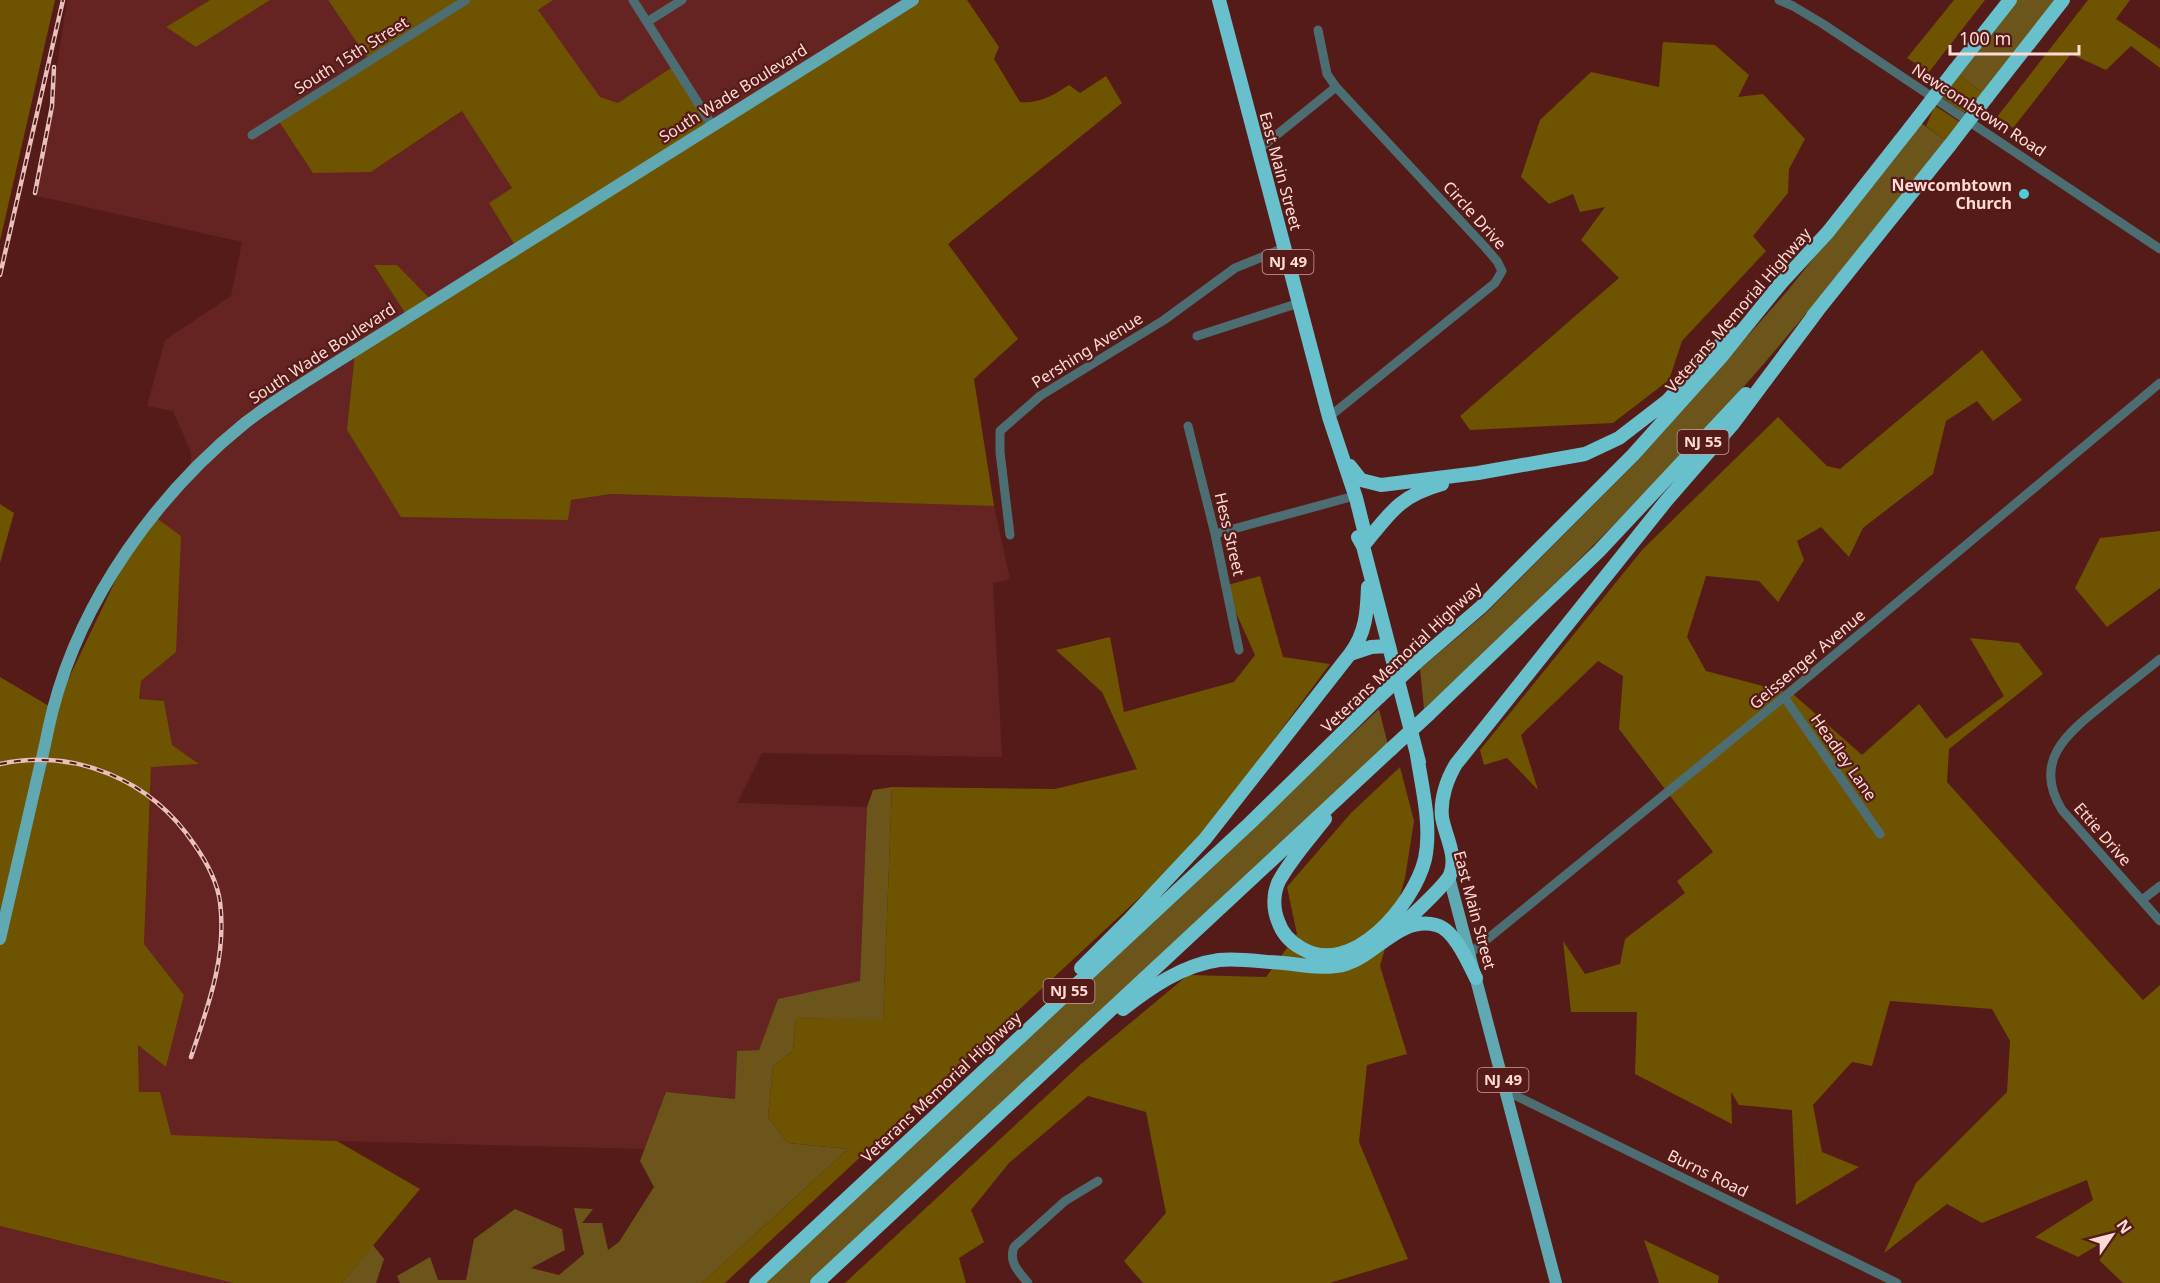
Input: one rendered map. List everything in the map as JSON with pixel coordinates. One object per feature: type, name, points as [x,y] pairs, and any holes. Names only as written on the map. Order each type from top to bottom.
[{"type":"highway","name":"East Main Street","points":[[1219,0],[1329,417],[1356,498],[1365,534],[1363,546]]},
{"type":"highway","name":"Veterans Memorial Highway","points":[[756,1283],[1242,831],[1379,697],[1481,608],[1633,455],[1721,357],[1781,283],[1828,232],[2010,0]]},
{"type":"highway","name":"NJ 55","points":[[817,1283],[1429,714],[1607,543],[1701,443],[1818,310],[2062,0]]},
{"type":"highway","points":[[1340,454],[1361,480],[1376,484],[1478,473],[1585,454],[1619,438],[1667,401],[1781,283]]},
{"type":"highway","points":[[999,1113],[1055,1068],[1116,1014],[1154,986],[1185,970],[1203,964],[1232,960],[1302,966],[1339,966],[1353,962],[1389,937],[1449,877],[1454,862],[1442,818],[1442,806],[1447,782],[1456,764],[1666,501],[1732,425],[1818,310]]},
{"type":"highway","name":"East Main Street","points":[[1340,454],[1340,467],[1347,498],[1357,534],[1363,546],[1449,877]]},
{"type":"highway","points":[[1363,546],[1405,498],[1427,488],[1478,473]]},
{"type":"highway","points":[[975,1079],[1189,858],[1350,654],[1360,637],[1366,619],[1369,570]]},
{"type":"highway","points":[[1350,654],[1371,647],[1389,646]]},
{"type":"highway","points":[[1361,777],[1301,848],[1278,882],[1276,889],[1275,912],[1284,934],[1295,945],[1320,956],[1342,954],[1364,943],[1397,912],[1419,877],[1425,856],[1426,827],[1417,755]]},
{"type":"highway","points":[[1389,937],[1419,924],[1440,926],[1451,936],[1476,978]]},
{"type":"main road","name":"South Wade Boulevard","points":[[0,939],[53,707],[68,664],[101,593],[127,550],[170,496],[204,459],[265,408],[913,0]]},
{"type":"main road","name":"East Main Street","points":[[1449,877],[1556,1283]]},
{"type":"street","name":"South 15th Street","points":[[252,135],[466,0]]},
{"type":"street","points":[[633,0],[712,125]]},
{"type":"street","points":[[647,22],[682,0]]},
{"type":"street","name":"Newcombtown Road","points":[[1779,0],[1823,24],[2160,249]]},
{"type":"street","points":[[1258,150],[1336,87],[1327,74],[1318,30]]},
{"type":"street","name":"Circle Drive","points":[[1329,417],[1495,283],[1502,271],[1484,246],[1336,87]]},
{"type":"street","name":"Pershing Avenue","points":[[1010,535],[1000,452],[1000,431],[1040,396],[1164,320],[1235,268],[1284,248]]},
{"type":"street","points":[[1197,336],[1299,303]]},
{"type":"street","name":"Geissenger Avenue","points":[[1469,954],[1784,697],[2160,383]]},
{"type":"street","name":"Hess Street","points":[[1188,426],[1215,534],[1239,650]]},
{"type":"street","points":[[1215,534],[1347,498]]},
{"type":"street","name":"Ettie Drive","points":[[2160,659],[2069,734],[2058,748],[2051,770],[2052,791],[2062,810],[2160,921]]},
{"type":"street","name":"Headley Lane","points":[[1784,697],[1880,834]]},
{"type":"street","points":[[2142,900],[2160,886]]},
{"type":"street","name":"Burns Road","points":[[1506,1091],[1897,1283]]},
{"type":"street","points":[[1028,1283],[1011,1257],[1014,1247],[1059,1206],[1098,1181]]},
{"type":"shaded area","points":[[0,0],[55,0],[0,241]]},
{"type":"shaded area","points":[[67,0],[210,0],[166,27],[196,47],[270,0],[328,0],[370,60],[371,172],[463,111],[512,188],[518,250],[433,303],[397,265],[374,265],[567,520],[571,500],[611,494],[994,506],[1010,579],[993,583],[1002,757],[762,753],[737,803],[867,807],[860,982],[778,999],[759,1050],[737,1051],[735,1099],[666,1092],[645,1149],[171,1135],[160,1092],[139,1092],[138,1044],[166,1067],[184,995],[144,944],[151,766],[198,764],[172,745],[164,701],[139,700],[140,681],[176,652],[155,517],[191,475],[191,452],[173,411],[147,406],[165,340],[231,296],[242,242],[37,196]]},
{"type":"shaded area","points":[[210,0],[270,0],[196,47],[166,27]]},
{"type":"shaded area","points":[[328,0],[553,0],[538,10],[600,97],[618,103],[674,66],[715,127],[920,0],[967,0],[999,47],[994,59],[1020,102],[1040,100],[1069,85],[1080,93],[1106,76],[1122,103],[948,244],[1018,339],[974,379],[994,506],[611,494],[571,500],[568,520],[401,517],[347,430],[355,353],[409,319],[374,265],[397,265],[434,303],[518,250],[489,203],[512,188],[462,111],[371,172],[313,173],[278,120],[369,60]]},
{"type":"shaded area","points":[[553,0],[920,0],[715,127],[674,66],[618,103],[600,98],[537,10]]},
{"type":"shaded area","points":[[1954,0],[1985,0],[1929,72],[1907,58]]},
{"type":"shaded area","points":[[2016,0],[2057,0],[1984,94],[1958,74]]},
{"type":"shaded area","points":[[2088,0],[2130,0],[2116,19],[2160,49],[2160,68],[2131,46],[2106,70],[2071,54],[2013,128],[1997,117]]},
{"type":"shaded area","points":[[1663,42],[1715,45],[1749,75],[1738,97],[1763,94],[1805,139],[1789,169],[1788,193],[1753,236],[1766,251],[1682,341],[1669,380],[1613,423],[1470,430],[1460,416],[1619,278],[1581,240],[1605,207],[1580,212],[1573,194],[1549,204],[1521,177],[1540,120],[1591,72],[1659,87]]},
{"type":"shaded area","points":[[1958,74],[1984,94],[1964,113],[1940,96]]},
{"type":"shaded area","points":[[1935,106],[1960,122],[1945,140],[1926,126]]},
{"type":"shaded area","points":[[1921,123],[1945,140],[1848,263],[1773,353],[1630,509],[1424,709],[1420,669],[1486,613],[1638,460],[1789,289]]},
{"type":"shaded area","points":[[1982,350],[2022,400],[1993,421],[1977,401],[1946,421],[1933,474],[1863,528],[1849,557],[1821,527],[1797,541],[1804,560],[1778,602],[1759,581],[1706,576],[1687,637],[1706,671],[1793,694],[1862,755],[1919,704],[1946,739],[2004,696],[1970,638],[2019,643],[2043,674],[1949,749],[1947,782],[2143,1000],[2160,985],[2160,1283],[2123,1283],[2099,1260],[2116,1234],[2078,1257],[2035,1237],[2093,1200],[2087,1180],[1982,1223],[1947,1204],[1884,1253],[1916,1183],[2007,1092],[2010,1041],[1992,1009],[1890,1001],[1872,1066],[1852,1062],[1813,1105],[1822,1152],[1859,1167],[1796,1205],[1792,1110],[1739,1105],[1731,1092],[1732,1124],[1635,1074],[1637,1012],[1571,1012],[1563,941],[1585,974],[1620,964],[1625,939],[1685,893],[1677,881],[1713,852],[1619,729],[1623,676],[1598,661],[1521,735],[1538,790],[1507,758],[1484,765],[1480,750],[1643,549],[1778,417],[1827,466],[1840,469]]},
{"type":"shaded area","points":[[0,504],[14,513],[0,563]]},
{"type":"shaded area","points":[[155,517],[181,536],[176,652],[141,681],[139,699],[164,701],[172,745],[199,764],[151,767],[144,944],[184,995],[166,1067],[138,1045],[139,1092],[160,1092],[171,1135],[337,1141],[420,1189],[342,1283],[233,1283],[0,1226],[0,677],[54,709],[132,546]]},
{"type":"shaded area","points":[[2160,531],[2160,588],[2107,627],[2075,588],[2100,538]]},
{"type":"shaded area","points":[[1260,576],[1283,657],[1330,664],[1194,847],[725,1283],[702,1283],[848,1149],[788,1143],[768,1117],[773,1066],[793,1051],[796,1018],[883,1020],[892,787],[1055,789],[1137,769],[1102,692],[1056,650],[1110,637],[1124,712],[1234,682],[1255,655],[1224,586]]},
{"type":"shaded area","points":[[1379,709],[1388,745],[810,1283],[764,1283]]},
{"type":"shaded area","points":[[1400,767],[1414,821],[1405,878],[1380,966],[1407,1054],[1367,1065],[1359,1142],[1408,1259],[1330,1283],[1143,1283],[1124,1261],[1166,1213],[1146,1112],[1088,1096],[1009,1163],[971,1210],[984,1242],[959,1258],[966,1283],[845,1283],[1081,1064],[1188,975],[1266,977],[1297,934],[1287,887],[1351,813]]},
{"type":"shaded area","points":[[892,787],[883,1021],[796,1018],[793,1051],[773,1066],[768,1117],[788,1143],[848,1149],[702,1283],[400,1283],[397,1276],[430,1257],[438,1280],[466,1280],[474,1239],[515,1209],[562,1229],[565,1250],[531,1268],[559,1275],[584,1254],[574,1208],[593,1209],[582,1223],[602,1223],[608,1250],[619,1242],[654,1187],[640,1161],[666,1092],[735,1099],[737,1051],[759,1050],[778,999],[860,981],[867,807],[873,790]]},
{"type":"shaded area","points":[[0,1226],[233,1283],[0,1283]]},
{"type":"shaded area","points":[[1644,1240],[1719,1276],[1718,1283],[1659,1283]]},
{"type":"shaded area","points":[[373,1245],[384,1259],[376,1283],[342,1283]]},
{"type":"railway","points":[[0,275],[63,0]]},
{"type":"railway","points":[[35,193],[52,106],[54,67]]},
{"type":"railway","points":[[0,764],[28,760],[56,761],[83,765],[109,774],[134,786],[156,802],[176,822],[198,850],[219,894],[221,942],[214,981],[191,1057]]},
{"type":"place","name":"Newcombtown Church","points":[[2024,194]]}]
